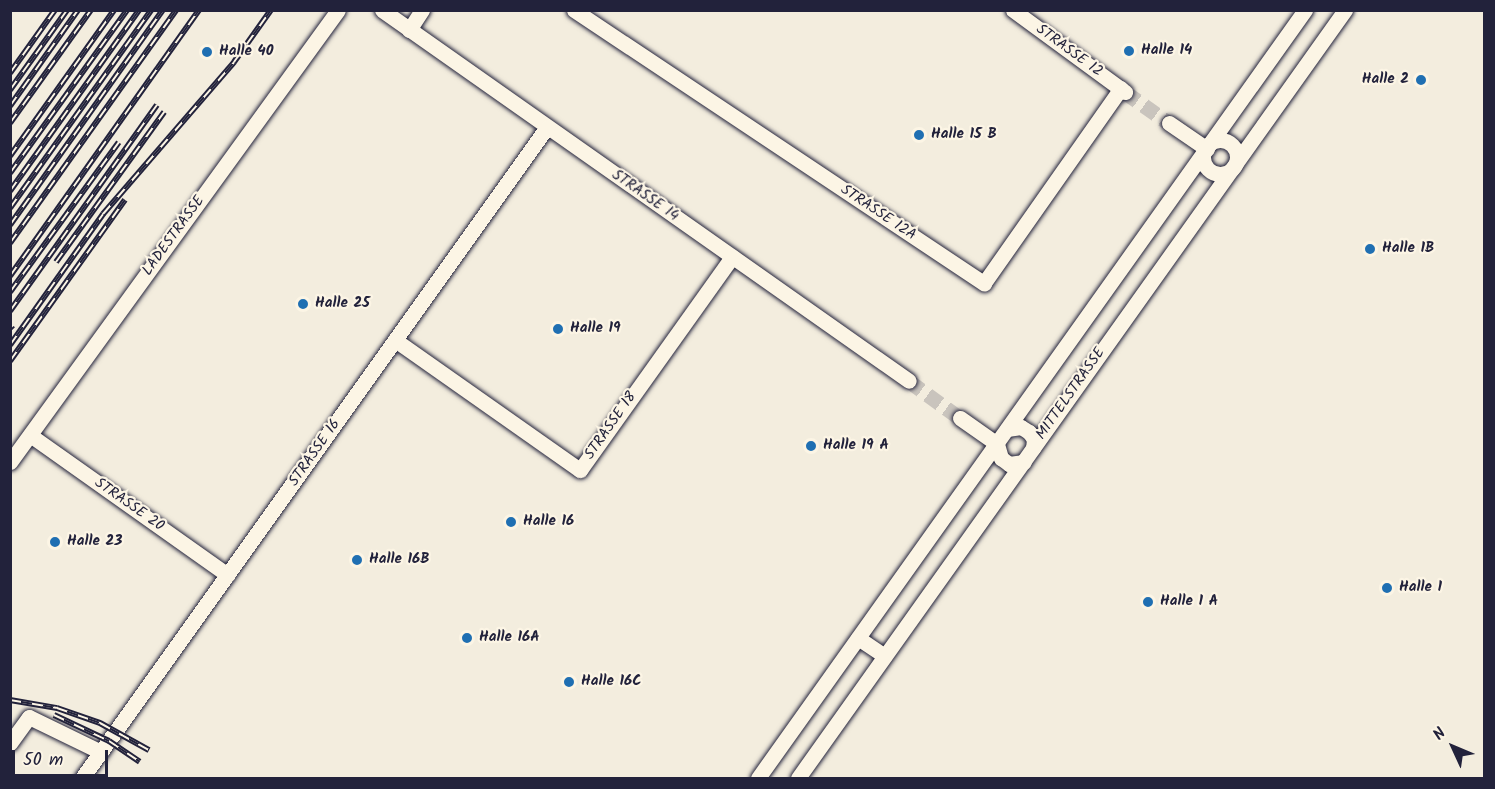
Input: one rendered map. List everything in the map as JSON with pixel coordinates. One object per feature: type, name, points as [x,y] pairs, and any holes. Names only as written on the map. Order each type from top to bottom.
[{"type":"street","name":"LADESTRASSE","points":[[10,462],[338,10]]},
{"type":"street","name":"STRASSE 14","points":[[382,10],[909,381]]},
{"type":"street","points":[[409,30],[422,10]]},
{"type":"street","name":"STRASSE 12A","points":[[574,10],[984,283],[1123,90]]},
{"type":"street","name":"STRASSE 12","points":[[1013,10],[1123,90]]},
{"type":"street","name":"MITTELSTRASSE","points":[[762,777],[858,638],[1305,10]]},
{"type":"street","name":"MITTELSTRASSE","points":[[798,778],[1345,10]]},
{"type":"street","points":[[1169,123],[1206,149]]},
{"type":"street","name":"STRASSE 16","points":[[82,778],[547,127]]},
{"type":"street","points":[[1217,140],[1230,143],[1238,156],[1233,168],[1222,174],[1209,170],[1204,161],[1206,149],[1217,140]]},
{"type":"street","name":"STRASSE 18","points":[[395,340],[580,470],[732,257]]},
{"type":"street","points":[[960,417],[997,444],[1001,458],[1009,464],[1024,462]]},
{"type":"street","points":[[1007,429],[1021,428],[1029,432],[1034,438],[1033,448]]},
{"type":"street","name":"STRASSE 20","points":[[30,435],[228,575]]},
{"type":"street","points":[[858,638],[885,656]]},
{"type":"street","points":[[10,742],[29,717],[101,752]]},
{"type":"tunnel","points":[[1125,92],[1169,123]]},
{"type":"tunnel","points":[[909,381],[960,418]]},
{"type":"railway","points":[[10,73],[55,10]]},
{"type":"railway","points":[[10,90],[67,10]]},
{"type":"railway","points":[[10,106],[78,10]]},
{"type":"railway","points":[[10,123],[91,10]]},
{"type":"railway","points":[[10,156],[114,10]]},
{"type":"railway","points":[[10,173],[127,10]]},
{"type":"railway","points":[[10,191],[139,10]]},
{"type":"railway","points":[[10,208],[151,10]]},
{"type":"railway","points":[[10,225],[163,10]]},
{"type":"railway","points":[[10,243],[176,10]]},
{"type":"railway","points":[[10,276],[199,10]]},
{"type":"railway","points":[[10,345],[103,214],[234,62],[271,10]]},
{"type":"railway","points":[[10,311],[157,105]]},
{"type":"railway","points":[[56,262],[164,112]]},
{"type":"railway","points":[[10,292],[119,142]]},
{"type":"railway","points":[[10,361],[125,200]]},
{"type":"railway","points":[[10,328],[13,325]]},
{"type":"railway","points":[[10,700],[57,708],[100,723],[149,750]]},
{"type":"railway","points":[[54,715],[109,741],[140,762]]},
{"type":"place","name":"Halle 14","points":[[1129,51]]},
{"type":"place","name":"Halle 40","points":[[207,52]]},
{"type":"place","name":"Halle 2","points":[[1421,80]]},
{"type":"place","name":"Halle 15 B","points":[[919,135]]},
{"type":"place","name":"Halle 1B","points":[[1370,249]]},
{"type":"place","name":"Halle 25","points":[[303,304]]},
{"type":"place","name":"Halle 19","points":[[558,329]]},
{"type":"place","name":"Halle 19 A","points":[[811,446]]},
{"type":"place","name":"Halle 16","points":[[511,522]]},
{"type":"place","name":"Halle 23","points":[[55,542]]},
{"type":"place","name":"Halle 16B","points":[[357,560]]},
{"type":"place","name":"Halle 1","points":[[1387,588]]},
{"type":"place","name":"Halle 1 A","points":[[1148,602]]},
{"type":"place","name":"Halle 16A","points":[[467,638]]},
{"type":"place","name":"Halle 16C","points":[[569,682]]}]
